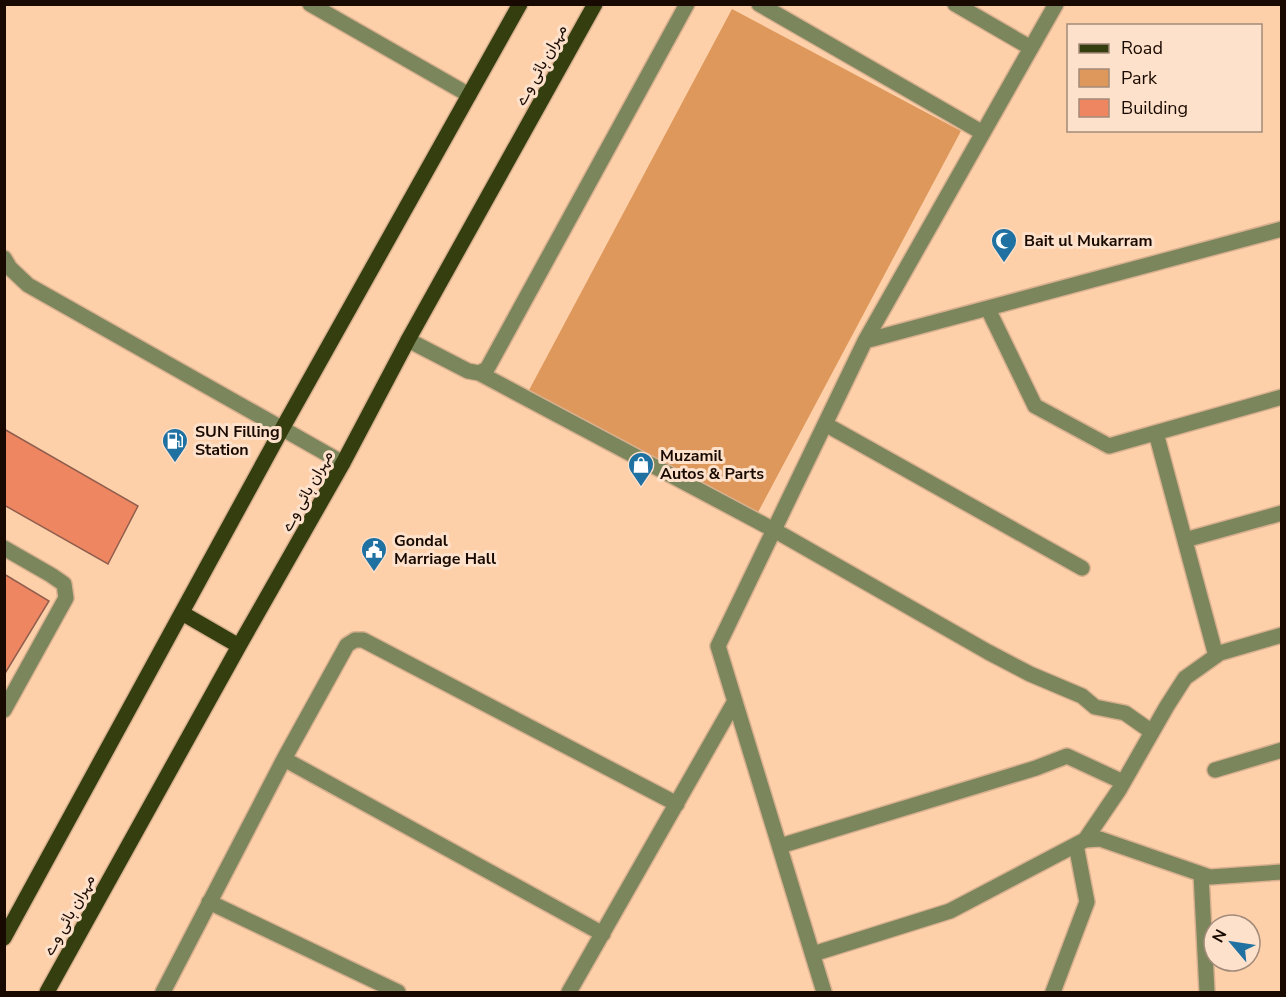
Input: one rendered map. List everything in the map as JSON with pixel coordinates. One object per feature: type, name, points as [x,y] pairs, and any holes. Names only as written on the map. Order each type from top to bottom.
[{"type":"main road","points":[[4,938],[282,429],[520,4]]},
{"type":"main road","name":"مہران ہائی وے","points":[[47,993],[343,463],[408,340],[595,4]]},
{"type":"main road","points":[[182,613],[239,646]]},
{"type":"street","points":[[310,4],[469,95]]},
{"type":"street","points":[[479,373],[487,369],[687,4]]},
{"type":"street","points":[[759,4],[983,133]]},
{"type":"street","points":[[955,4],[1031,48]]},
{"type":"street","points":[[824,993],[718,646],[865,341],[1056,4]]},
{"type":"street","points":[[865,341],[1281,229]]},
{"type":"street","points":[[4,258],[10,268],[28,285],[343,463]]},
{"type":"street","points":[[988,309],[1035,406],[1109,446],[1281,397]]},
{"type":"street","points":[[408,340],[468,372],[479,373],[774,530],[988,652],[1030,674],[1082,696],[1095,706],[1125,713],[1152,732]]},
{"type":"street","points":[[825,424],[1082,568]]},
{"type":"street","points":[[1156,433],[1216,656]]},
{"type":"street","points":[[1185,540],[1281,513]]},
{"type":"street","points":[[4,548],[64,584],[66,598],[4,710]]},
{"type":"street","points":[[1053,993],[1087,902],[1081,842],[1123,782],[1185,678],[1220,653],[1281,635]]},
{"type":"street","points":[[163,993],[284,759],[347,645],[355,640],[363,640],[677,804]]},
{"type":"street","points":[[570,993],[735,701]]},
{"type":"street","points":[[1215,770],[1281,750]]},
{"type":"street","points":[[780,846],[1036,768],[1068,756],[1123,782]]},
{"type":"street","points":[[284,759],[603,934]]},
{"type":"street","points":[[813,954],[950,911],[1081,842],[1100,839],[1210,877],[1281,872]]},
{"type":"street","points":[[1201,874],[1207,993]]},
{"type":"street","points":[[209,902],[398,993]]},
{"type":"green space","points":[[732,9],[961,131],[756,516],[527,394]]},
{"type":"building","points":[[4,429],[138,506],[108,564],[4,505]]},
{"type":"building","points":[[4,574],[49,601],[4,675]]},
{"type":"place","name":"Bait ul Mukarram","points":[[1004,264]]},
{"type":"place","name":"SUN Filling Station","points":[[175,464]]},
{"type":"place","name":"Muzamil Autos & Parts","points":[[641,488]]},
{"type":"place","name":"Gondal Marriage Hall","points":[[374,573]]}]
